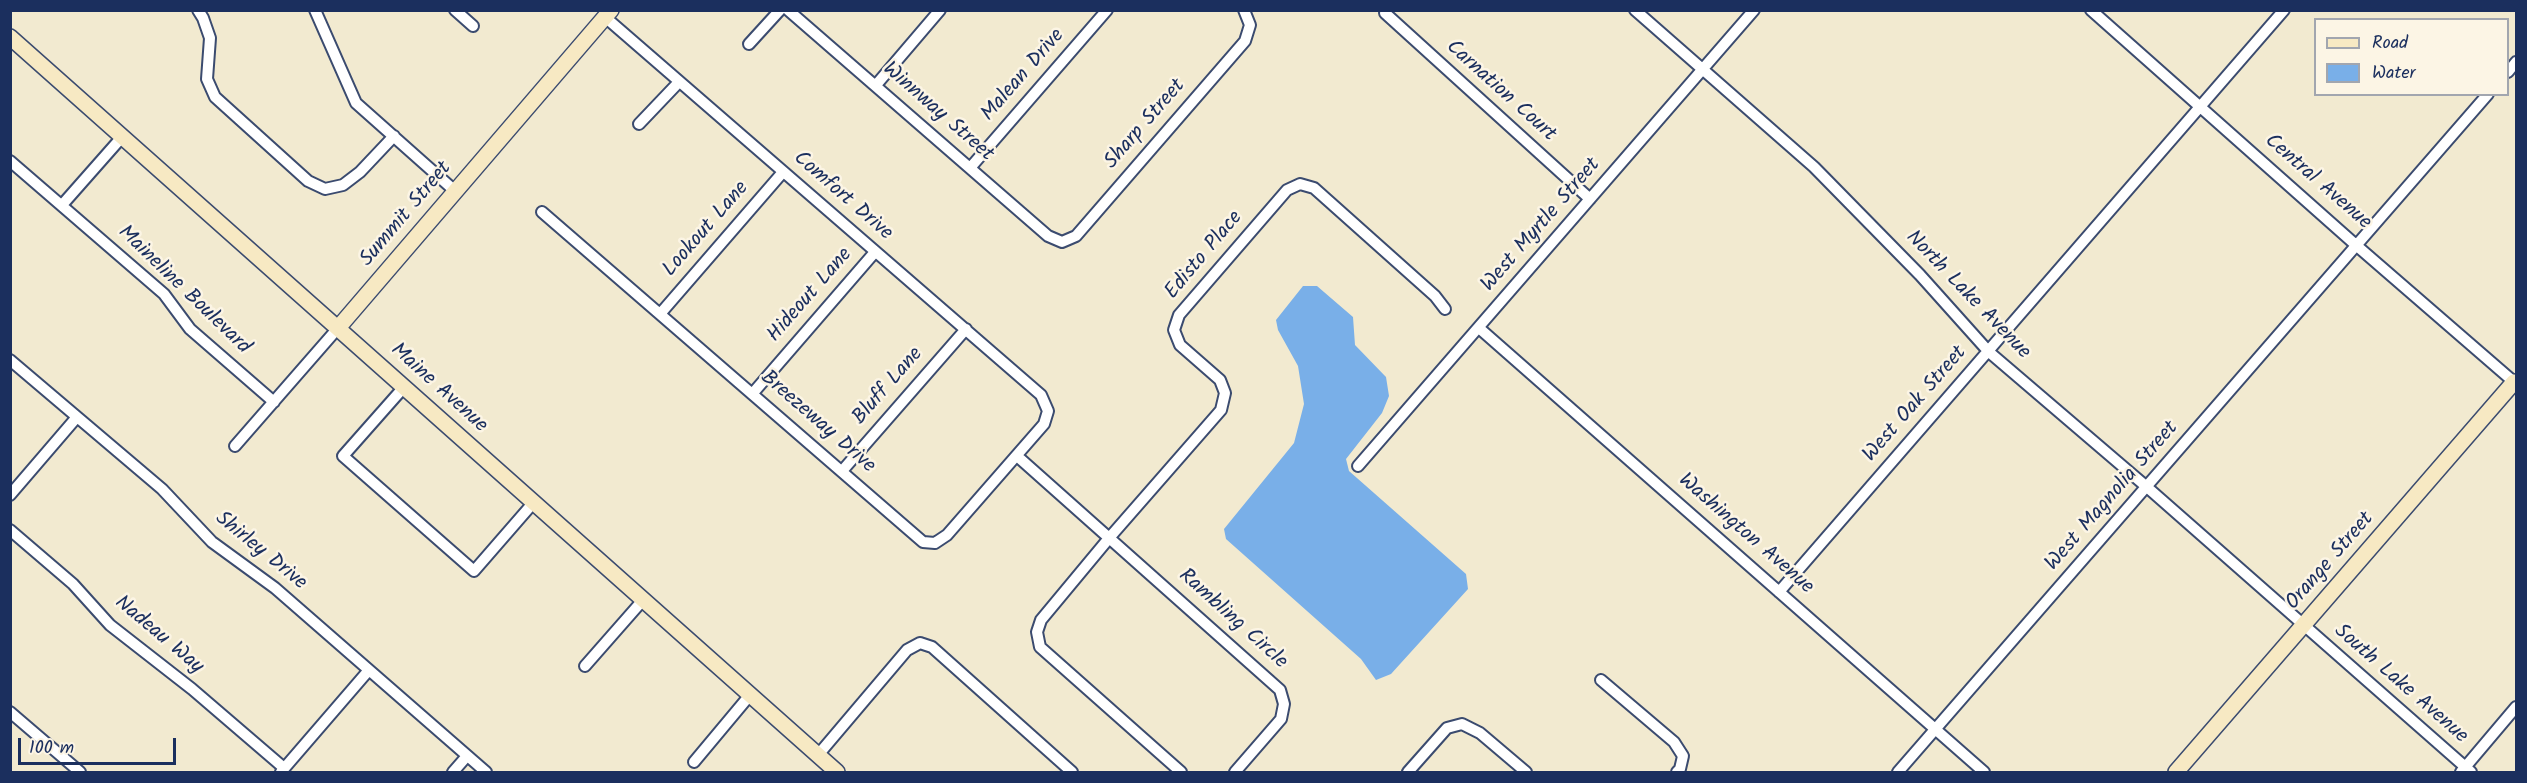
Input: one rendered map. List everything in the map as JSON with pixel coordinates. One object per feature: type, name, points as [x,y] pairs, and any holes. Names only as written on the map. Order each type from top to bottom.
[{"type":"street","points":[[198,10],[210,38],[207,79],[215,97],[308,182],[325,189],[343,185],[360,172],[394,136]]},
{"type":"street","points":[[315,10],[356,103],[455,191]]},
{"type":"street","points":[[455,10],[473,26]]},
{"type":"street","points":[[749,44],[780,10]]},
{"type":"street","name":"Winnway Street","points":[[788,10],[1048,236],[1062,242]]},
{"type":"street","points":[[876,85],[940,10]]},
{"type":"street","name":"Malean Drive","points":[[970,168],[1107,10]]},
{"type":"street","name":"Sharp Street","points":[[1062,242],[1076,236],[1245,40],[1250,25],[1244,10]]},
{"type":"street","name":"North Lake Avenue","points":[[1635,10],[1814,166],[1920,275],[1989,352],[2148,488],[2303,626]]},
{"type":"street","name":"West Myrtle Street","points":[[1358,466],[1754,10]]},
{"type":"street","name":"Central Avenue","points":[[2091,10],[2356,246],[2516,382]]},
{"type":"street","name":"West Oak Street","points":[[1779,592],[2284,10]]},
{"type":"street","name":"Carnation Court","points":[[1385,12],[1590,199]]},
{"type":"street","name":"Comfort Drive","points":[[608,14],[679,82],[1041,395],[1048,411]]},
{"type":"street","name":"Summit Street","points":[[235,446],[608,14]]},
{"type":"street","name":"Maine Avenue","points":[[10,37],[837,772]]},
{"type":"street","points":[[639,124],[679,82]]},
{"type":"street","name":"West Magnolia Street","points":[[1898,772],[2148,488],[2486,96]]},
{"type":"street","points":[[62,205],[122,137]]},
{"type":"street","name":"Maineline Boulevard","points":[[10,161],[164,294],[190,329],[274,402]]},
{"type":"street","name":"Lookout Lane","points":[[660,314],[783,172]]},
{"type":"street","name":"Edisto Place","points":[[1110,537],[1221,410],[1225,393],[1220,380],[1180,345],[1174,330],[1179,315],[1287,190],[1300,184],[1314,188],[1435,296],[1445,309]]},
{"type":"street","name":"Breezeway Drive","points":[[542,212],[923,542],[935,543],[947,535],[1044,424],[1048,411]]},
{"type":"street","name":"Hideout Lane","points":[[753,393],[875,252]]},
{"type":"street","name":"Washington Avenue","points":[[1479,328],[1984,772]]},
{"type":"street","name":"Bluff Lane","points":[[842,471],[966,329]]},
{"type":"street","name":"Shirley Drive","points":[[10,360],[162,489],[212,542],[275,588],[486,772]]},
{"type":"street","name":"Orange Street","points":[[2176,772],[2516,382]]},
{"type":"street","points":[[404,387],[343,456],[474,571],[534,502]]},
{"type":"street","points":[[10,495],[77,417]]},
{"type":"street","name":"Rambling Circle","points":[[1017,456],[1280,690],[1284,704],[1281,719],[1235,772]]},
{"type":"street","name":"Nadeau Way","points":[[10,530],[73,584],[110,625],[192,689],[282,770]]},
{"type":"street","points":[[1110,537],[1041,620],[1037,632],[1040,646],[1181,772]]},
{"type":"street","points":[[585,666],[643,600]]},
{"type":"street","name":"South Lake Avenue","points":[[2303,626],[2465,771]]},
{"type":"street","points":[[818,755],[907,650],[920,643],[932,647],[1072,772]]},
{"type":"street","points":[[282,770],[369,670]]},
{"type":"street","points":[[1601,680],[1674,742],[1683,756],[1677,772]]},
{"type":"street","points":[[694,762],[750,695]]},
{"type":"street","points":[[2465,771],[2517,707]]},
{"type":"street","points":[[10,712],[80,772]]},
{"type":"street","points":[[1408,772],[1447,728],[1462,724],[1480,734],[1526,772]]},
{"type":"street","points":[[453,772],[468,756]]},
{"type":"water","points":[[1303,286],[1317,286],[1353,317],[1355,345],[1386,377],[1389,396],[1382,413],[1346,459],[1349,471],[1466,574],[1468,589],[1391,674],[1376,680],[1361,659],[1226,539],[1224,529],[1294,443],[1304,404],[1298,366],[1278,330],[1276,320]]}]
